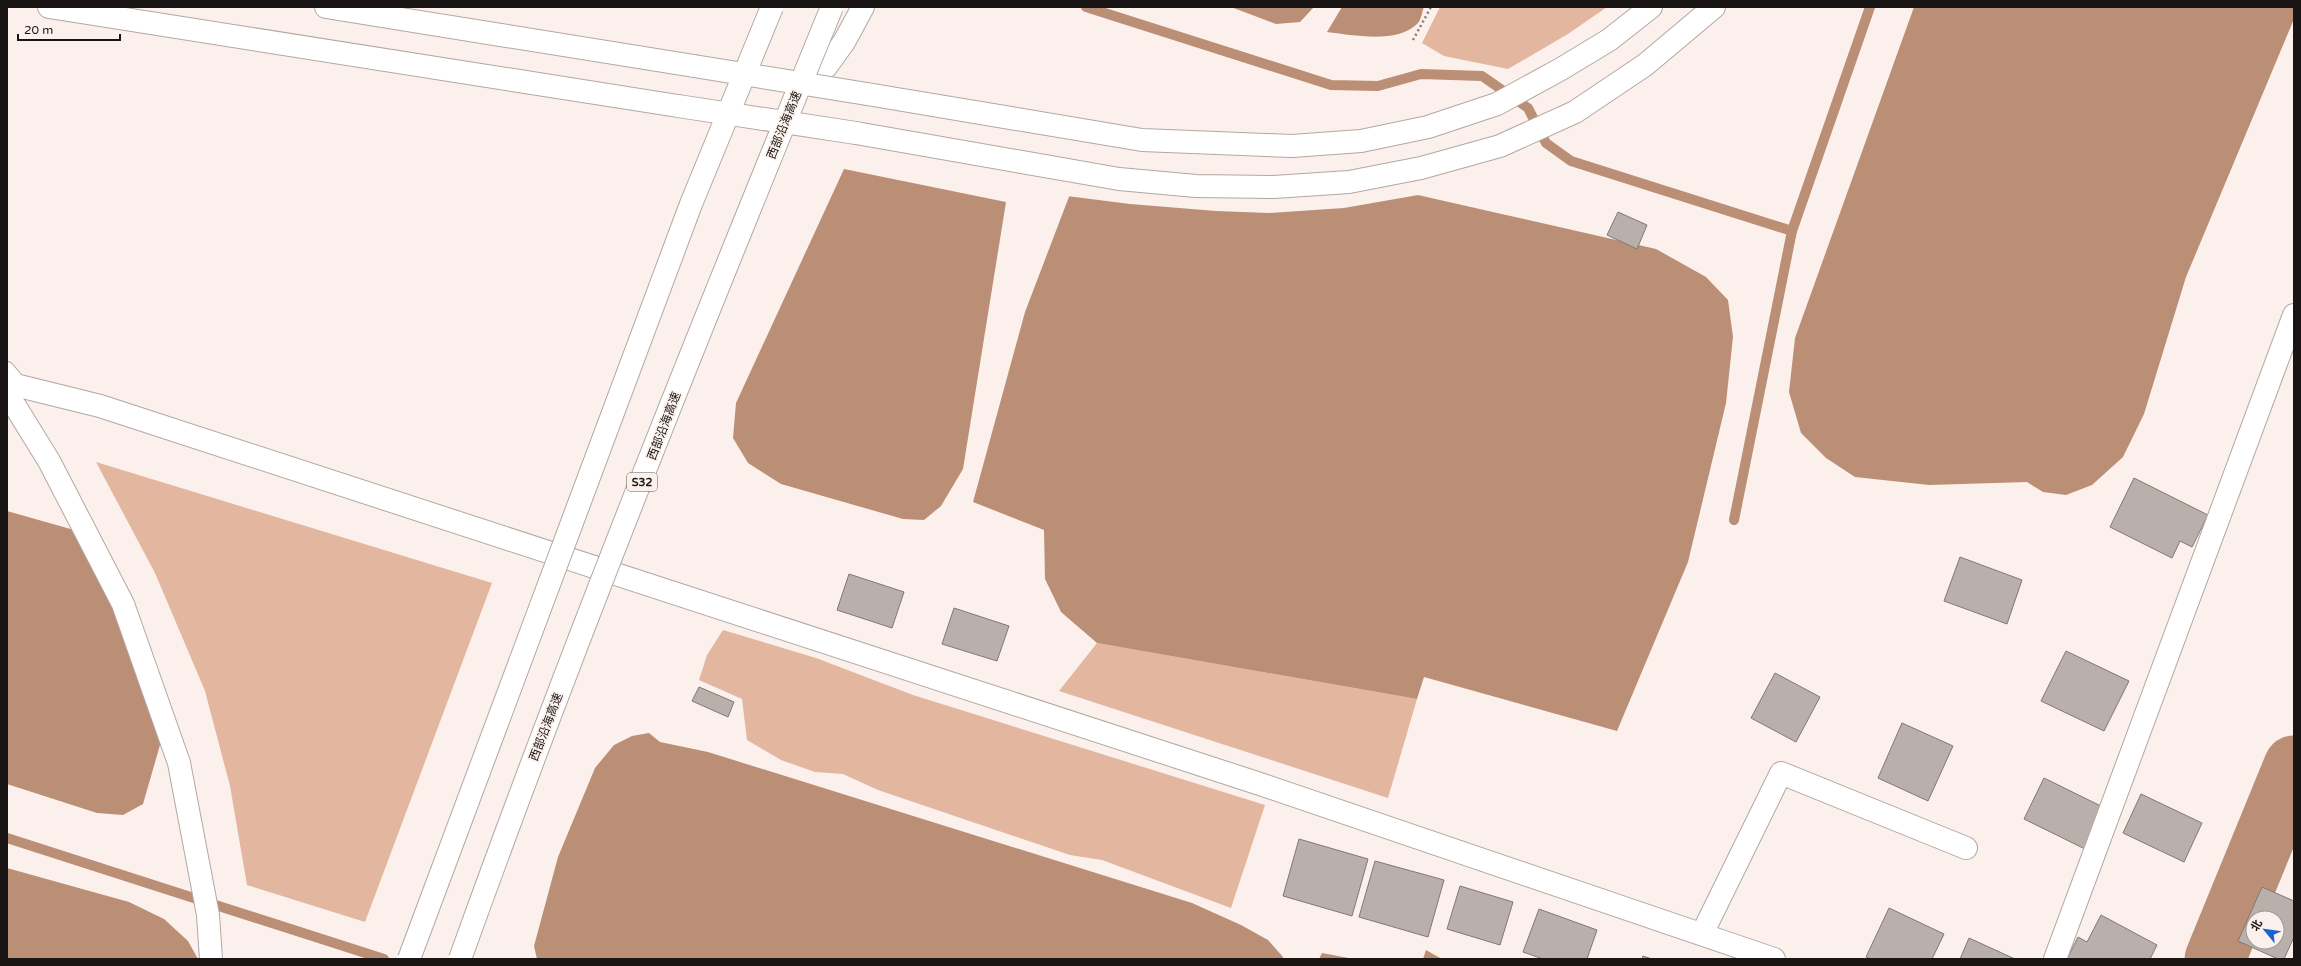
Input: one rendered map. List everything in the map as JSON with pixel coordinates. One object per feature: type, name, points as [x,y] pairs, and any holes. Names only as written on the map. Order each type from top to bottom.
[{"type":"main road","points":[[49,7],[856,134],[1119,179],[1196,186],[1274,187],[1349,182],[1422,168],[1500,146],[1575,112],[1645,65],[1714,7]]},
{"type":"main road","points":[[326,7],[1142,140],[1292,146],[1369,139],[1428,127],[1497,104],[1561,69],[1608,40],[1651,7]]},
{"type":"main road","points":[[409,959],[691,204],[772,7]]},
{"type":"main road","name":"西部沿海高速","points":[[460,959],[516,804],[832,7]]},
{"type":"main road","points":[[803,79],[826,67],[844,42],[863,7]]},
{"type":"main road","points":[[2055,959],[2294,315]]},
{"type":"main road","points":[[12,388],[100,406],[1260,784],[1774,959]]},
{"type":"main road","points":[[12,388],[122,604],[179,763],[208,915],[211,959]]},
{"type":"main road","points":[[1702,934],[1781,773],[1966,848]]},
{"type":"lane","points":[[7,369],[12,388]]},
{"type":"path","points":[[1413,40],[1431,7]]},
{"type":"shaded area","points":[[1231,7],[1314,7],[1300,22],[1276,24]]},
{"type":"shaded area","points":[[1342,7],[1424,7],[1418,23],[1408,30],[1398,34],[1374,37],[1327,32]]},
{"type":"shaded area","points":[[1440,7],[1607,7],[1568,34],[1508,69],[1444,56],[1422,43]]},
{"type":"shaded area","points":[[1914,7],[2294,7],[2294,19],[2186,277],[2144,414],[2123,457],[2092,485],[2066,495],[2043,492],[2027,482],[1929,485],[1855,477],[1826,458],[1801,433],[1789,392],[1795,338]]},
{"type":"shaded area","points":[[1228,152],[1656,249],[1706,277],[1728,300],[1733,337],[1726,403],[1688,562],[1617,731],[1424,677],[1417,699],[1097,643],[1061,612],[1045,579],[1044,530],[973,502],[1025,312],[1075,181]]},
{"type":"shaded area","points":[[844,169],[1006,202],[963,469],[941,506],[924,520],[903,519],[781,484],[748,463],[733,438],[736,403]]},
{"type":"shaded area","points":[[96,462],[492,583],[365,922],[247,885],[230,786],[205,691],[155,573]]},
{"type":"shaded area","points":[[7,511],[74,530],[111,599],[162,738],[143,804],[123,815],[97,813],[7,784]]},
{"type":"shaded area","points":[[723,630],[816,658],[913,695],[1265,805],[1231,908],[1102,860],[1070,855],[878,790],[843,774],[815,772],[781,760],[747,740],[742,699],[699,680],[707,655]]},
{"type":"shaded area","points":[[1097,643],[1417,699],[1388,798],[1059,691]]},
{"type":"shaded area","points":[[649,733],[660,742],[708,752],[1192,903],[1241,925],[1268,940],[1283,957],[1283,959],[537,959],[534,946],[558,857],[595,768],[614,745],[632,736]]},
{"type":"shaded area","points":[[7,868],[129,902],[164,919],[188,941],[198,959],[7,959]]},
{"type":"shaded area","points":[[1426,950],[1442,959],[1423,959]]},
{"type":"shaded area","points":[[1322,953],[1354,959],[1319,959]]},
{"type":"pier","points":[[1228,150],[1424,194],[1344,208],[1269,213],[1216,211],[1130,204],[1067,196],[1074,179]]},
{"type":"building","points":[[1618,212],[1647,225],[1637,249],[1607,235]]},
{"type":"building","points":[[2134,478],[2208,515],[2192,547],[2180,541],[2172,558],[2110,527]]},
{"type":"building","points":[[1960,557],[2022,580],[2007,624],[1944,601]]},
{"type":"building","points":[[849,574],[904,592],[892,628],[837,610]]},
{"type":"building","points":[[954,608],[1009,626],[997,661],[942,644]]},
{"type":"building","points":[[2066,651],[2129,681],[2104,731],[2041,701]]},
{"type":"building","points":[[1775,673],[1820,697],[1796,742],[1751,718]]},
{"type":"building","points":[[699,687],[734,702],[728,717],[692,701]]},
{"type":"building","points":[[1902,723],[1953,746],[1928,801],[1878,778]]},
{"type":"building","points":[[2044,778],[2105,808],[2085,849],[2024,819]]},
{"type":"building","points":[[2141,794],[2202,823],[2184,862],[2123,833]]},
{"type":"building","points":[[1299,839],[1368,859],[1352,916],[1283,896]]},
{"type":"building","points":[[1375,861],[1444,880],[1428,937],[1359,917]]},
{"type":"building","points":[[1460,886],[1513,902],[1500,945],[1447,929]]},
{"type":"building","points":[[2262,887],[2294,901],[2294,937],[2284,959],[2278,959],[2258,950],[2285,950],[2285,910],[2252,910]]},
{"type":"building","points":[[1889,908],[1944,934],[1932,959],[1871,959],[1866,957]]},
{"type":"building","points":[[1539,909],[1597,930],[1587,959],[1543,959],[1523,952]]},
{"type":"building","points":[[2101,915],[2157,945],[2150,959],[2067,959],[2078,937],[2087,942]]},
{"type":"building","points":[[2245,925],[2245,944],[2238,941]]},
{"type":"building","points":[[1969,938],[2015,959],[1960,959]]},
{"type":"building","points":[[1643,956],[1652,959],[1642,959]]},
{"type":"waterway","points":[[1086,7],[1331,85],[1378,86],[1421,74],[1482,76],[1528,108],[1546,143],[1571,161],[1792,231]]},
{"type":"waterway","points":[[1734,520],[1792,231],[1870,7]]},
{"type":"waterway","points":[[2215,959],[2294,766]]},
{"type":"waterway","points":[[7,838],[384,959]]}]
